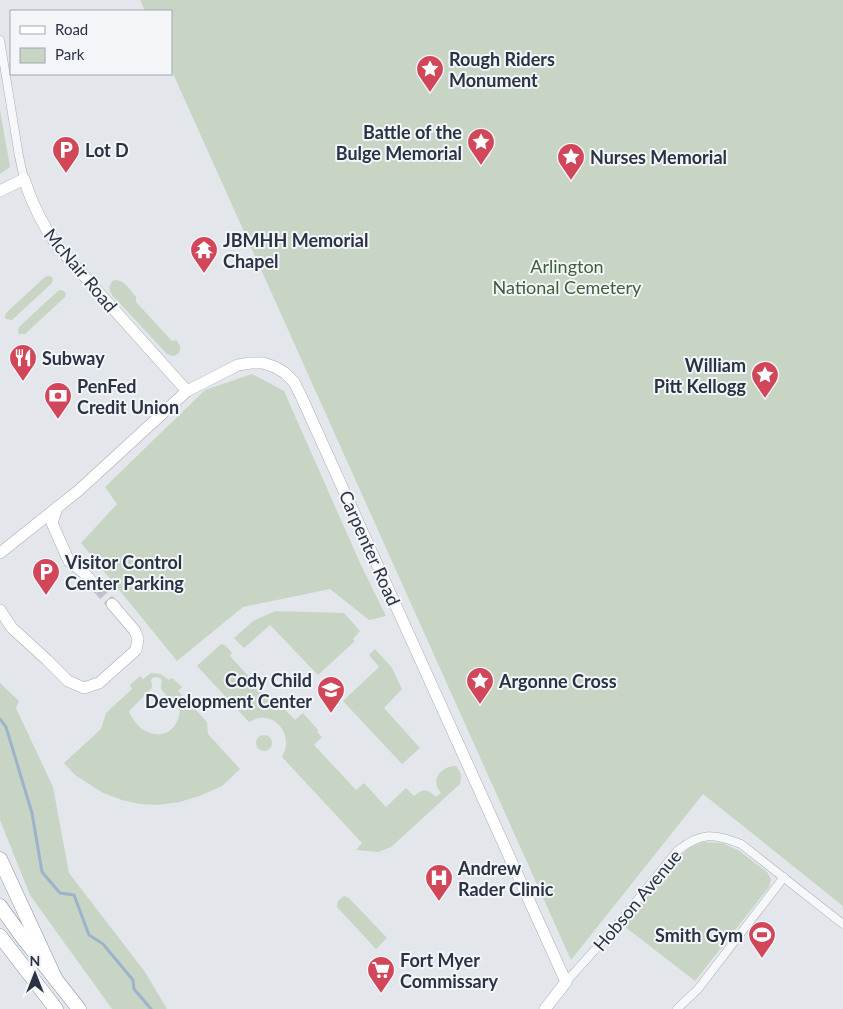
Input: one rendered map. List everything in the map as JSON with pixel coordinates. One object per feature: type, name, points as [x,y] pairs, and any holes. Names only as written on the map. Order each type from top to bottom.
[{"type":"highway","points":[[0,859],[56,980]]},
{"type":"highway","points":[[0,906],[80,1009]]},
{"type":"highway","points":[[0,936],[56,1009]]},
{"type":"street","name":"McNair Road","points":[[0,40],[24,179],[37,213],[46,230],[58,247],[186,391]]},
{"type":"street","points":[[0,191],[24,179]]},
{"type":"street","name":"Carpenter Road","points":[[0,552],[78,491],[186,391],[238,365],[263,363],[285,373],[294,382],[566,982]]},
{"type":"street","points":[[57,507],[52,523],[69,561],[84,573],[96,587]]},
{"type":"street","points":[[0,610],[12,628],[68,681],[84,688],[98,684],[136,650],[138,639],[135,631],[112,604]]},
{"type":"street","name":"Hobson Avenue","points":[[545,1009],[566,982],[618,924],[677,851],[688,842],[705,836],[724,837],[742,844],[843,924]]},
{"type":"street","points":[[677,1009],[698,989],[784,877]]},
{"type":"green space","name":"Arlington National Cemetery","points":[[140,0],[843,0],[843,906],[703,794],[571,960],[172,71],[172,10],[145,10]]},
{"type":"green space","points":[[0,110],[10,167],[0,174]]},
{"type":"green space","points":[[48,276],[52,277],[52,283],[12,320],[6,319],[6,313]]},
{"type":"green space","points":[[116,280],[127,286],[136,297],[136,302],[172,341],[176,340],[178,342],[180,347],[178,354],[173,356],[167,354],[112,295],[109,288],[112,281]]},
{"type":"green space","points":[[61,290],[66,294],[65,297],[25,334],[19,334],[19,327]]},
{"type":"green space","points":[[252,374],[284,391],[360,563],[386,616],[369,620],[330,589],[243,607],[177,661],[81,543],[117,504],[105,487],[205,390]]},
{"type":"green space","points":[[275,611],[344,613],[360,631],[353,639],[355,641],[318,675],[270,625],[244,648],[234,638],[253,621]]},
{"type":"green space","points":[[221,644],[225,645],[232,653],[230,656],[265,694],[268,692],[295,720],[303,713],[322,737],[314,745],[356,790],[364,783],[386,807],[406,788],[414,796],[425,791],[430,792],[436,797],[441,793],[437,787],[437,778],[448,767],[456,766],[458,768],[461,774],[460,784],[391,847],[378,852],[356,850],[362,843],[282,757],[286,738],[280,726],[272,720],[264,718],[258,718],[249,722],[197,666]]},
{"type":"green space","points":[[375,649],[392,668],[402,689],[384,708],[420,748],[402,764],[343,701],[379,667],[369,655]]},
{"type":"green space","points":[[151,673],[160,674],[169,680],[172,678],[182,687],[178,691],[207,722],[208,734],[240,769],[222,786],[180,802],[158,805],[140,804],[103,793],[75,775],[64,763],[101,729],[106,713],[132,689],[130,685],[140,676],[143,679]],"holes":[[[152,678],[160,678],[162,681],[161,689],[180,711],[177,722],[171,729],[164,733],[156,734],[140,728],[129,711],[151,689]]]},
{"type":"green space","points":[[0,683],[19,701],[16,708],[53,787],[69,873],[145,972],[167,1009],[112,1009],[30,895],[0,820]]},
{"type":"green space","points":[[264,735],[270,737],[272,743],[270,749],[264,751],[258,749],[256,743],[258,737]]},
{"type":"green space","points":[[704,842],[722,843],[738,850],[767,872],[771,879],[769,887],[695,981],[624,926],[678,858],[690,847]]},
{"type":"green space","points":[[344,896],[349,898],[387,938],[376,949],[337,907],[338,901]]},
{"type":"waterway","points":[[0,719],[6,727],[32,813],[42,872],[60,893],[74,895],[89,935],[103,944],[133,980],[134,989],[151,1009]]},
{"type":"tunnel","points":[[97,587],[112,604]]},
{"type":"place","name":"Rough Riders Monument","points":[[430,93]]},
{"type":"place","name":"Battle of the Bulge Memorial","points":[[481,166]]},
{"type":"place","name":"Lot D","points":[[66,174]]},
{"type":"place","name":"Nurses Memorial","points":[[571,181]]},
{"type":"place","name":"JBMHH Memorial Chapel","points":[[204,274]]},
{"type":"place","name":"Subway","points":[[23,382]]},
{"type":"place","name":"William Pitt Kellogg","points":[[765,399]]},
{"type":"place","name":"PenFed Credit Union","points":[[58,420]]},
{"type":"place","name":"Visitor Control Center Parking","points":[[46,596]]},
{"type":"place","name":"Argonne Cross","points":[[480,705]]},
{"type":"place","name":"Cody Child Development Center","points":[[331,714]]},
{"type":"place","name":"Andrew Rader Clinic","points":[[439,902]]},
{"type":"place","name":"Smith Gym","points":[[762,959]]},
{"type":"place","name":"Fort Myer Commissary","points":[[381,994]]}]
